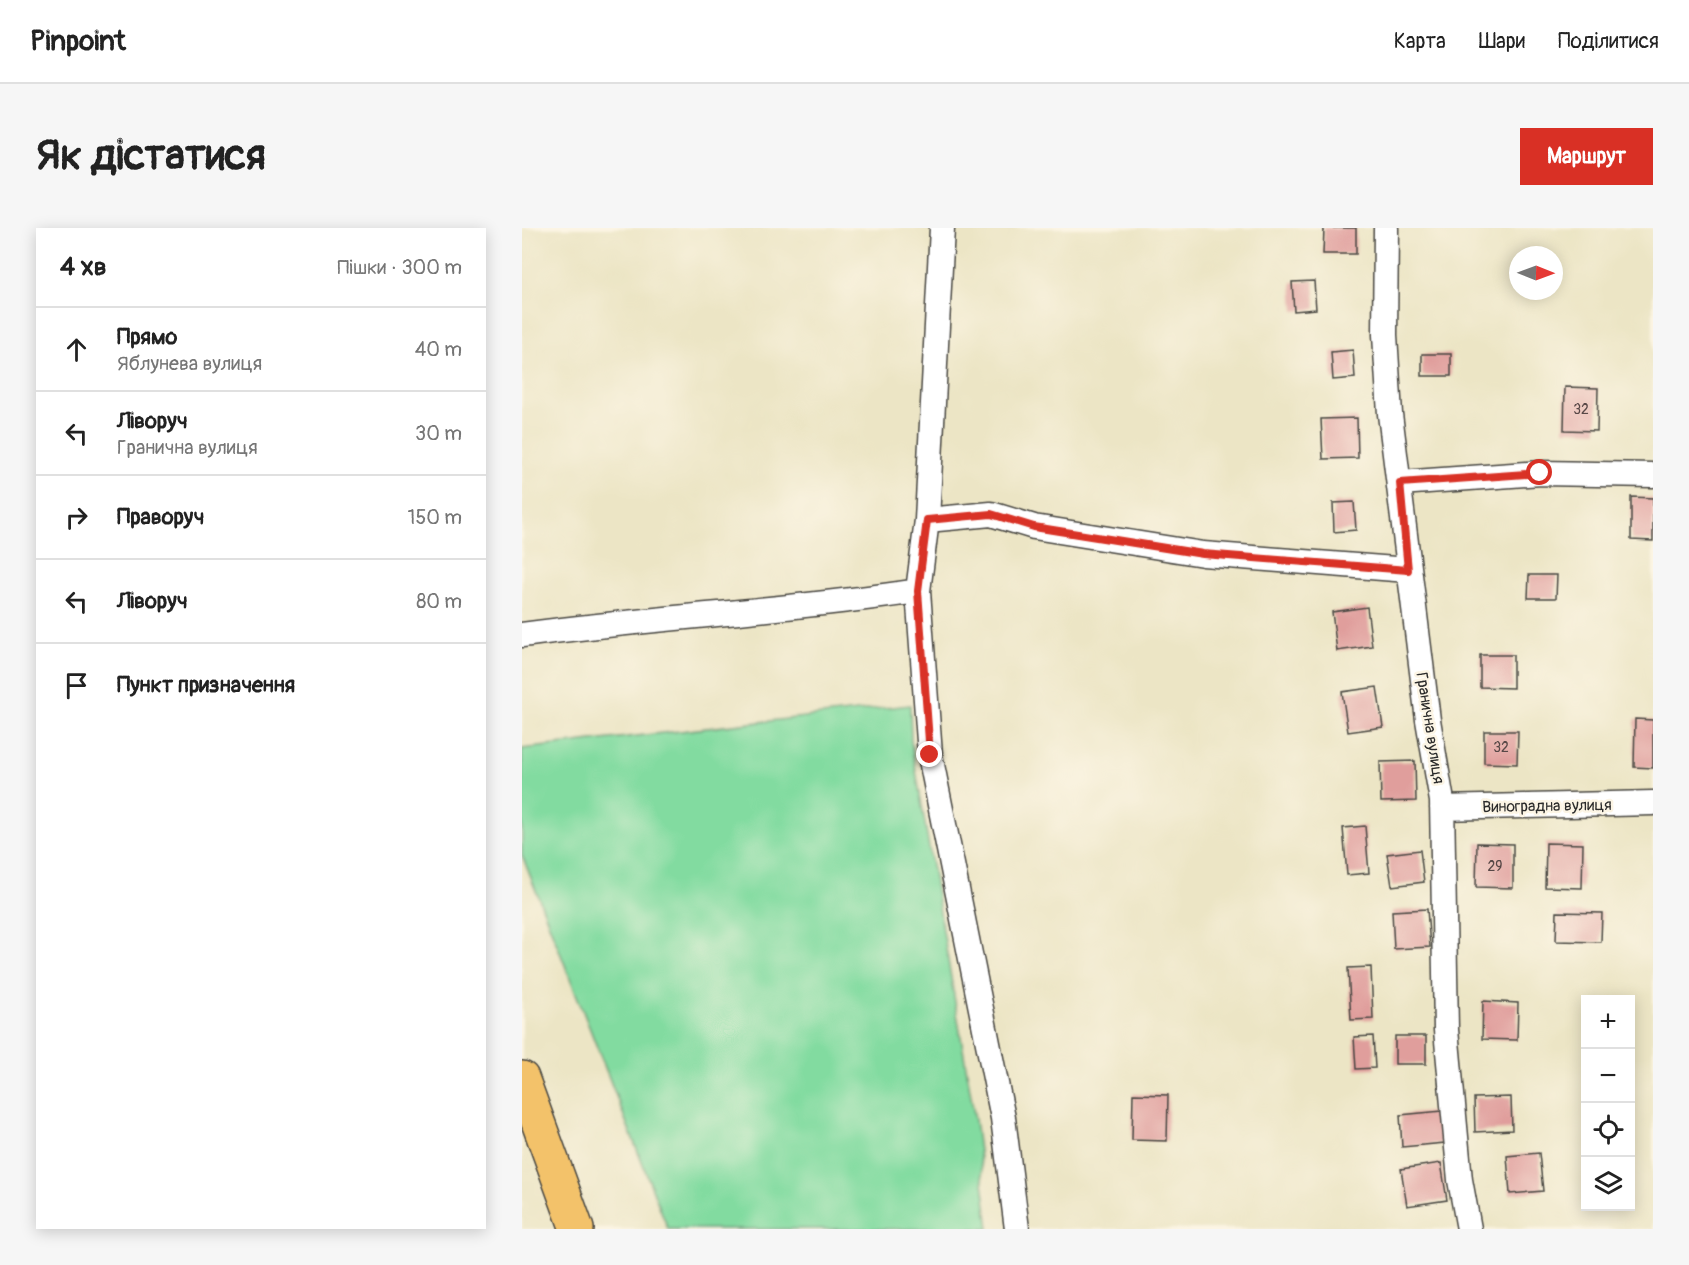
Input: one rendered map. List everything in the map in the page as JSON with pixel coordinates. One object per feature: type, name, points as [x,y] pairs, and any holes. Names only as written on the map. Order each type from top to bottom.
[{"type":"highway","points":[[522,1078],[577,1229]]},
{"type":"street","points":[[942,228],[927,520],[918,591],[930,755],[1003,1118],[1017,1229]]},
{"type":"street","name":"Гранична вулиця","points":[[1386,228],[1385,335],[1390,414],[1400,483],[1408,570],[1442,808],[1446,1030],[1460,1180],[1469,1229]]},
{"type":"street","points":[[1400,483],[1540,473],[1653,475]]},
{"type":"street","points":[[927,520],[991,514],[1034,527],[1203,554],[1408,570]]},
{"type":"street","points":[[522,635],[614,622],[836,603],[918,591]]},
{"type":"street","name":"Виноградна вулиця","points":[[1442,808],[1653,803]]},
{"type":"green space","points":[[910,705],[911,741],[975,1120],[989,1229],[668,1229],[522,855],[522,749]]},
{"type":"building","points":[[1324,228],[1356,228],[1356,254],[1323,254]]},
{"type":"building","points":[[1314,281],[1316,309],[1294,311],[1292,282]]},
{"type":"building","points":[[1353,350],[1355,378],[1333,380],[1331,352]]},
{"type":"building","points":[[1422,354],[1451,354],[1451,376],[1422,376]]},
{"type":"building","points":[[1565,387],[1598,388],[1597,431],[1564,430]]},
{"type":"building","points":[[1357,418],[1358,458],[1323,459],[1321,419]]},
{"type":"building","points":[[1631,497],[1653,498],[1653,541],[1631,540]]},
{"type":"building","points":[[1354,502],[1356,530],[1334,532],[1333,503]]},
{"type":"building","points":[[1529,575],[1557,575],[1556,598],[1528,598]]},
{"type":"building","points":[[1367,607],[1372,646],[1337,651],[1332,612]]},
{"type":"building","points":[[1480,655],[1513,655],[1513,688],[1480,687]]},
{"type":"building","points":[[1377,687],[1383,727],[1348,732],[1342,692]]},
{"type":"building","points":[[1635,719],[1653,720],[1653,768],[1634,767]]},
{"type":"building","points":[[1484,731],[1518,731],[1517,764],[1484,763]]},
{"type":"building","points":[[1415,761],[1416,801],[1381,802],[1380,762]]},
{"type":"building","points":[[1365,826],[1369,873],[1347,875],[1343,828]]},
{"type":"building","points":[[1477,843],[1513,844],[1513,888],[1476,887]]},
{"type":"building","points":[[1546,843],[1583,844],[1582,888],[1545,887]]},
{"type":"building","points":[[1420,850],[1424,882],[1392,886],[1387,854]]},
{"type":"building","points":[[1427,909],[1430,947],[1394,949],[1392,911]]},
{"type":"building","points":[[1557,912],[1602,913],[1601,942],[1556,941]]},
{"type":"building","points":[[1371,967],[1373,1019],[1351,1020],[1348,968]]},
{"type":"building","points":[[1483,1001],[1518,1003],[1517,1040],[1482,1039]]},
{"type":"building","points":[[1373,1036],[1375,1068],[1356,1069],[1354,1037]]},
{"type":"building","points":[[1395,1036],[1426,1036],[1426,1064],[1395,1064]]},
{"type":"building","points":[[1133,1094],[1168,1095],[1167,1141],[1132,1140]]},
{"type":"building","points":[[1511,1097],[1512,1130],[1475,1132],[1474,1098]]},
{"type":"building","points":[[1442,1111],[1445,1143],[1402,1147],[1400,1115]]},
{"type":"building","points":[[1539,1153],[1543,1191],[1510,1194],[1507,1156]]},
{"type":"building","points":[[1441,1163],[1447,1200],[1407,1206],[1401,1169]]},
{"type":"route","points":[[930,755],[918,591],[927,520],[991,514],[1034,527],[1122,543],[1203,554],[1408,570],[1400,483],[1540,473]]}]
